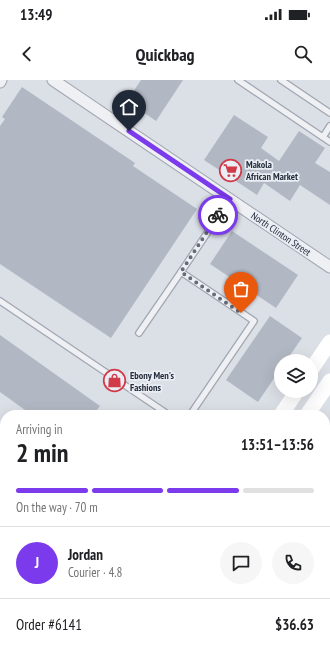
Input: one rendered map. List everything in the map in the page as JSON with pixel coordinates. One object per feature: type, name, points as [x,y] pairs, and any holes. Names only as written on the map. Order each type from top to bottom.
[{"type":"main road","points":[[318,360],[330,342]]},
{"type":"main road","points":[[311,410],[326,390]]},
{"type":"main road","points":[[284,410],[292,398]]},
{"type":"street","name":"North Clinton Street","points":[[53,80],[330,267]]},
{"type":"lane","points":[[238,80],[330,142]]},
{"type":"lane","points":[[281,80],[330,113]]},
{"type":"lane","points":[[323,137],[330,126]]},
{"type":"lane","points":[[140,333],[230,199]]},
{"type":"lane","points":[[181,272],[254,321],[193,410]]},
{"type":"lane","points":[[0,301],[162,410]]},
{"type":"building","points":[[141,80],[183,80],[156,121],[127,101]]},
{"type":"building","points":[[22,87],[135,163],[133,166],[197,209],[111,338],[0,264],[0,126],[5,119],[2,117]]},
{"type":"building","points":[[234,115],[268,137],[261,148],[279,161],[299,131],[325,148],[315,163],[330,172],[330,205],[300,185],[290,201],[264,183],[257,195],[204,160]]},
{"type":"building","points":[[232,231],[298,275],[276,308],[210,264]]},
{"type":"building","points":[[270,316],[302,338],[291,354],[274,354],[274,378],[258,402],[226,380]]},
{"type":"building","points":[[0,335],[100,406],[97,410],[25,410],[0,392]]},
{"type":"way so far","points":[[218,215],[181,272],[241,313]]},
{"type":"place","name":"Makola African Market","points":[[231,170]]},
{"type":"place","name":"Ebony Men's Fashions","points":[[115,381]]},
{"type":"route","points":[[129,131],[230,199],[218,215]]}]
